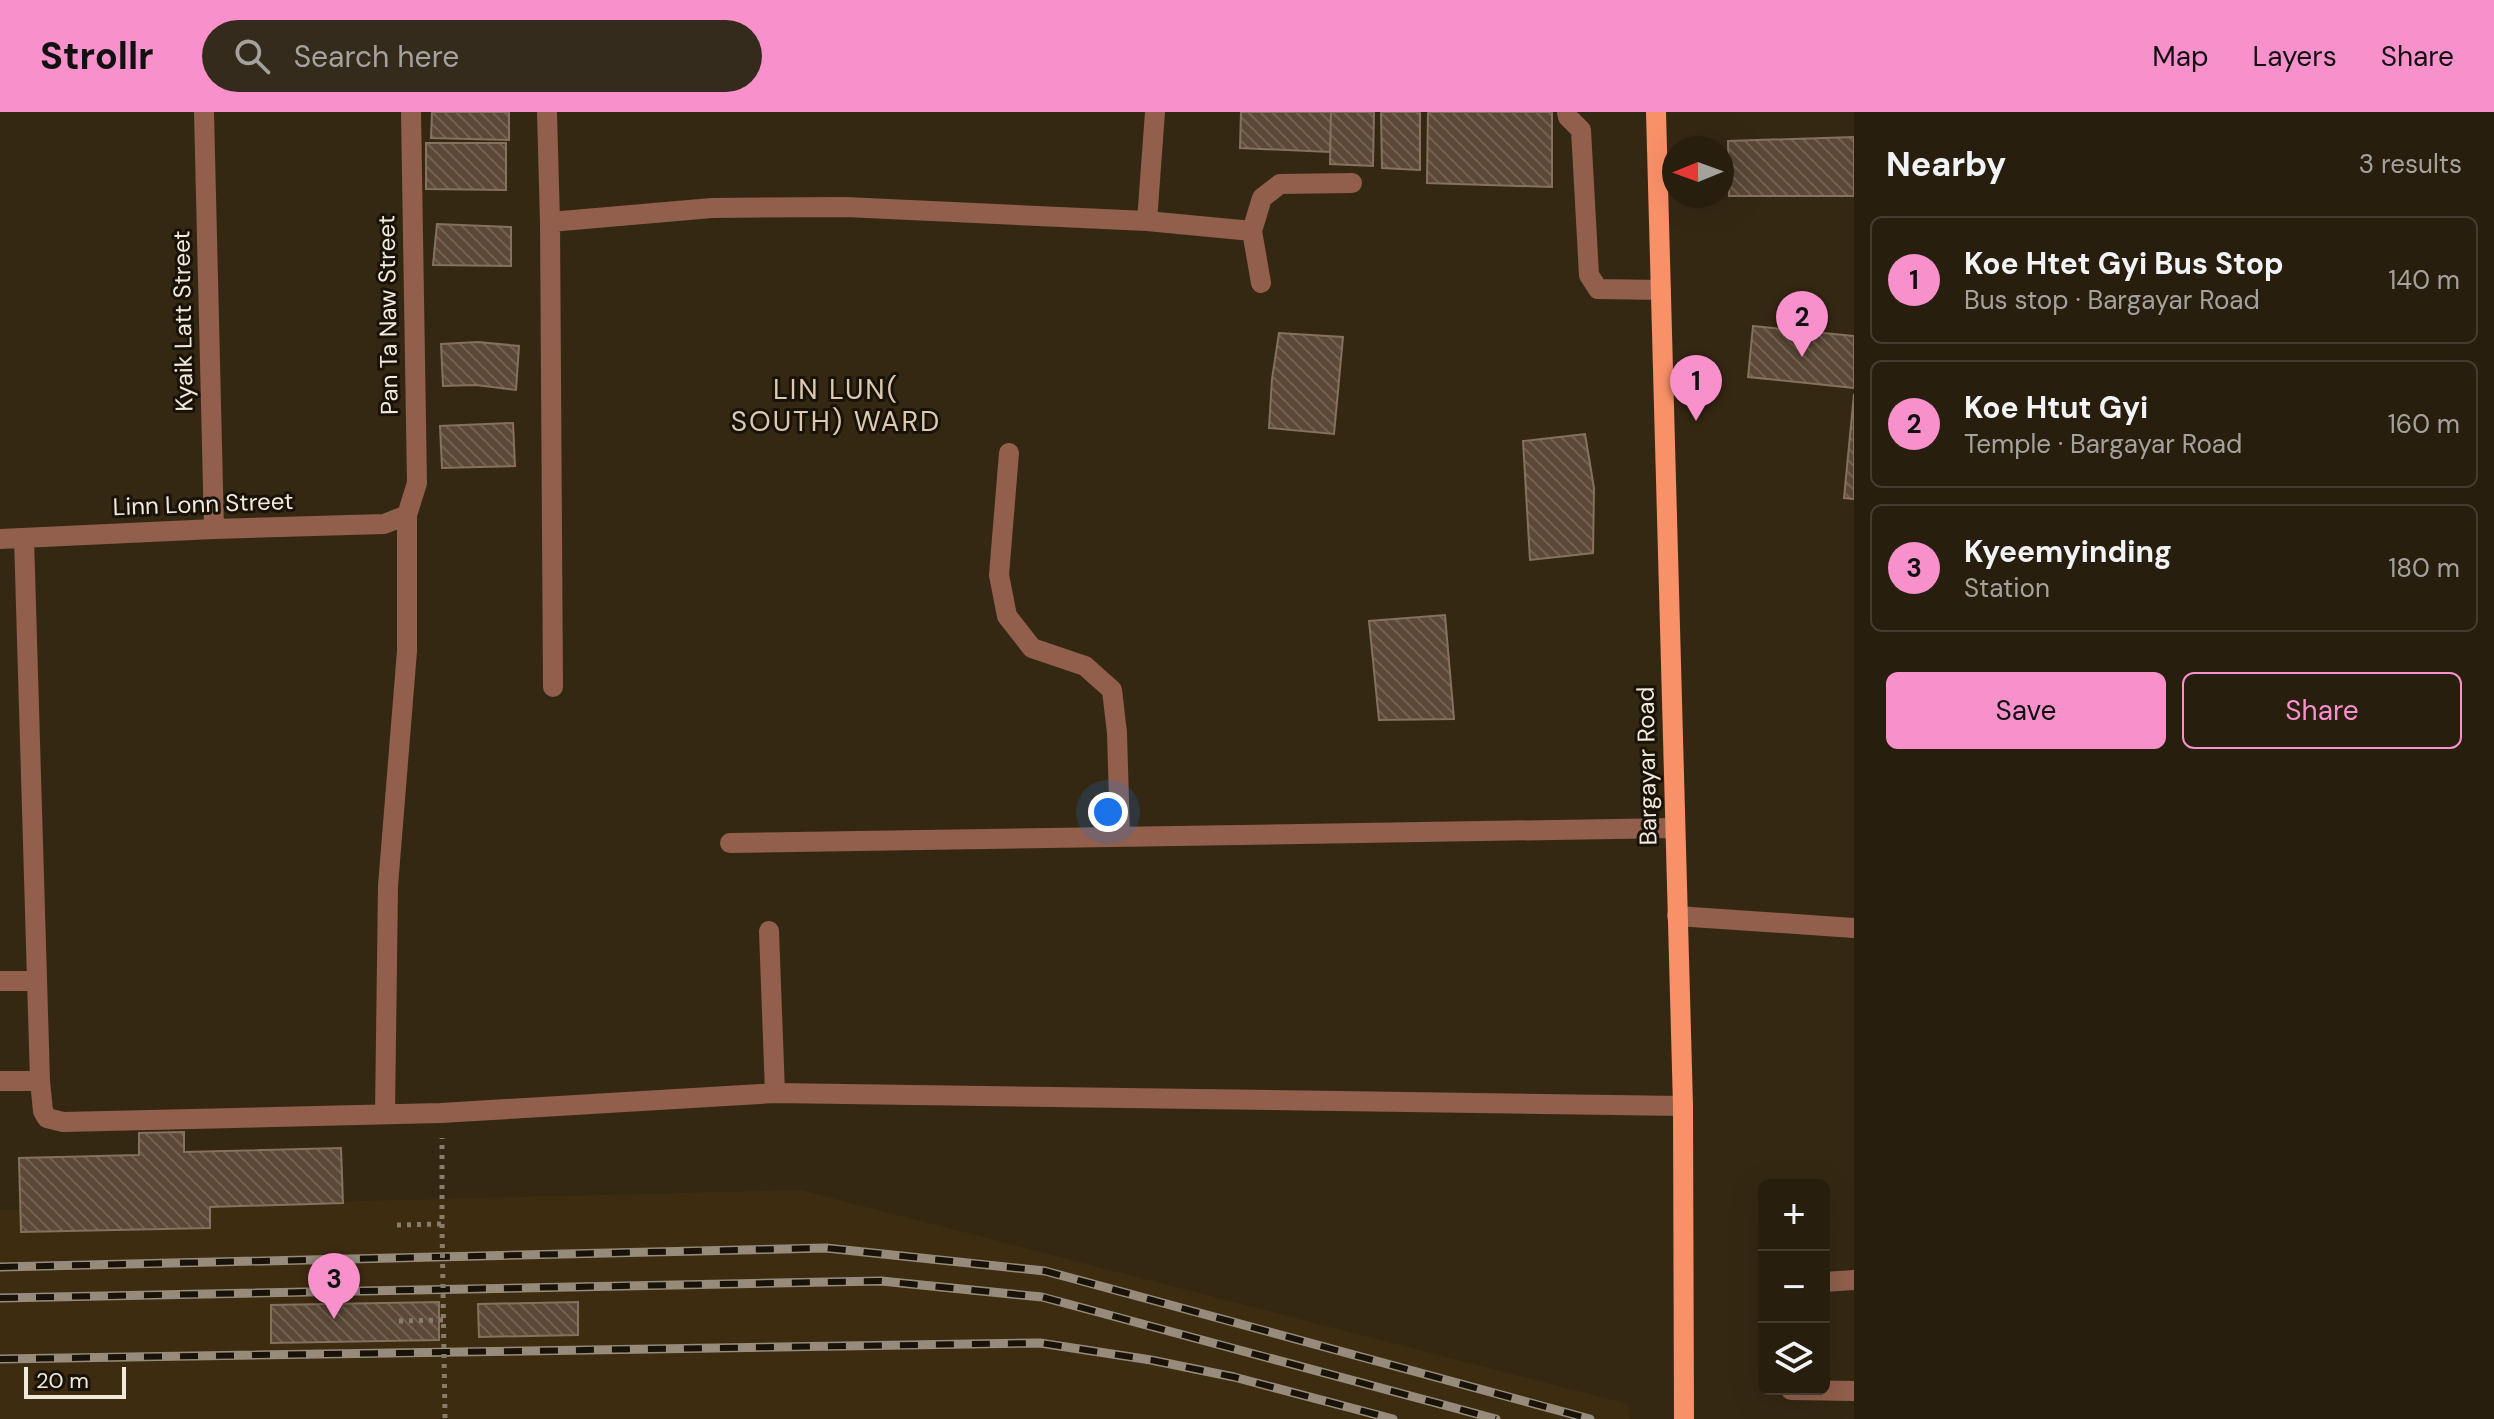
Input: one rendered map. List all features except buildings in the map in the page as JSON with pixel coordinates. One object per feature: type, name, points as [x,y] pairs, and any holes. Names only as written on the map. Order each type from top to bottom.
[{"type":"main road","name":"Bargayar Road","points":[[1656,112],[1683,1106],[1684,1419]]},
{"type":"street","name":"Kyaik Latt Street","points":[[204,112],[214,529]]},
{"type":"street","name":"Pan Ta Naw Street","points":[[385,1114],[388,886],[407,651],[407,515],[417,483],[411,112]]},
{"type":"street","points":[[547,112],[553,687]]},
{"type":"street","points":[[1147,221],[1155,112]]},
{"type":"street","points":[[1567,112],[1581,130],[1589,275],[1598,289],[1661,290]]},
{"type":"street","points":[[1261,283],[1252,231],[1262,198],[1280,184],[1352,183]]},
{"type":"street","points":[[550,222],[712,208],[830,207],[1147,221],[1252,231]]},
{"type":"street","points":[[1009,453],[999,575],[1007,616],[1032,648],[1085,666],[1112,690],[1117,733],[1120,836]]},
{"type":"street","name":"Linn Lonn Street","points":[[0,539],[384,524],[407,515]]},
{"type":"street","points":[[24,538],[40,1081],[43,1111],[47,1118],[63,1122],[457,1112],[775,1093],[1683,1106]]},
{"type":"street","points":[[730,843],[1674,828]]},
{"type":"street","points":[[1677,916],[1854,928]]},
{"type":"street","points":[[769,931],[775,1093]]},
{"type":"street","points":[[0,981],[37,981]]},
{"type":"street","points":[[0,1081],[40,1081]]},
{"type":"street","points":[[1830,1282],[1854,1280]]},
{"type":"street","points":[[1830,1391],[1854,1391]]},
{"type":"path","points":[[442,1163],[445,1419]]},
{"type":"path","points":[[397,1225],[442,1224]]},
{"type":"path","points":[[399,1321],[444,1320]]},
{"type":"shaded area","points":[[800,1190],[1628,1404],[1630,1419],[0,1419],[0,1210]]},
{"type":"railway","points":[[0,1267],[826,1248],[1045,1271],[1590,1419]]},
{"type":"railway","points":[[0,1298],[881,1281],[1042,1297],[1496,1419]]},
{"type":"railway","points":[[0,1359],[1040,1343],[1151,1360],[1234,1377],[1393,1419]]},
{"type":"place","name":"Koe Htut Gyi","points":[[1802,357]]},
{"type":"place","name":"Koe Htet Gyi Bus Stop","points":[[1696,421]]},
{"type":"place","name":"Kyeemyinding","points":[[334,1319]]},
{"type":"district","name":"LIN LUN( SOUTH) WARD","points":[[836,405]]}]
